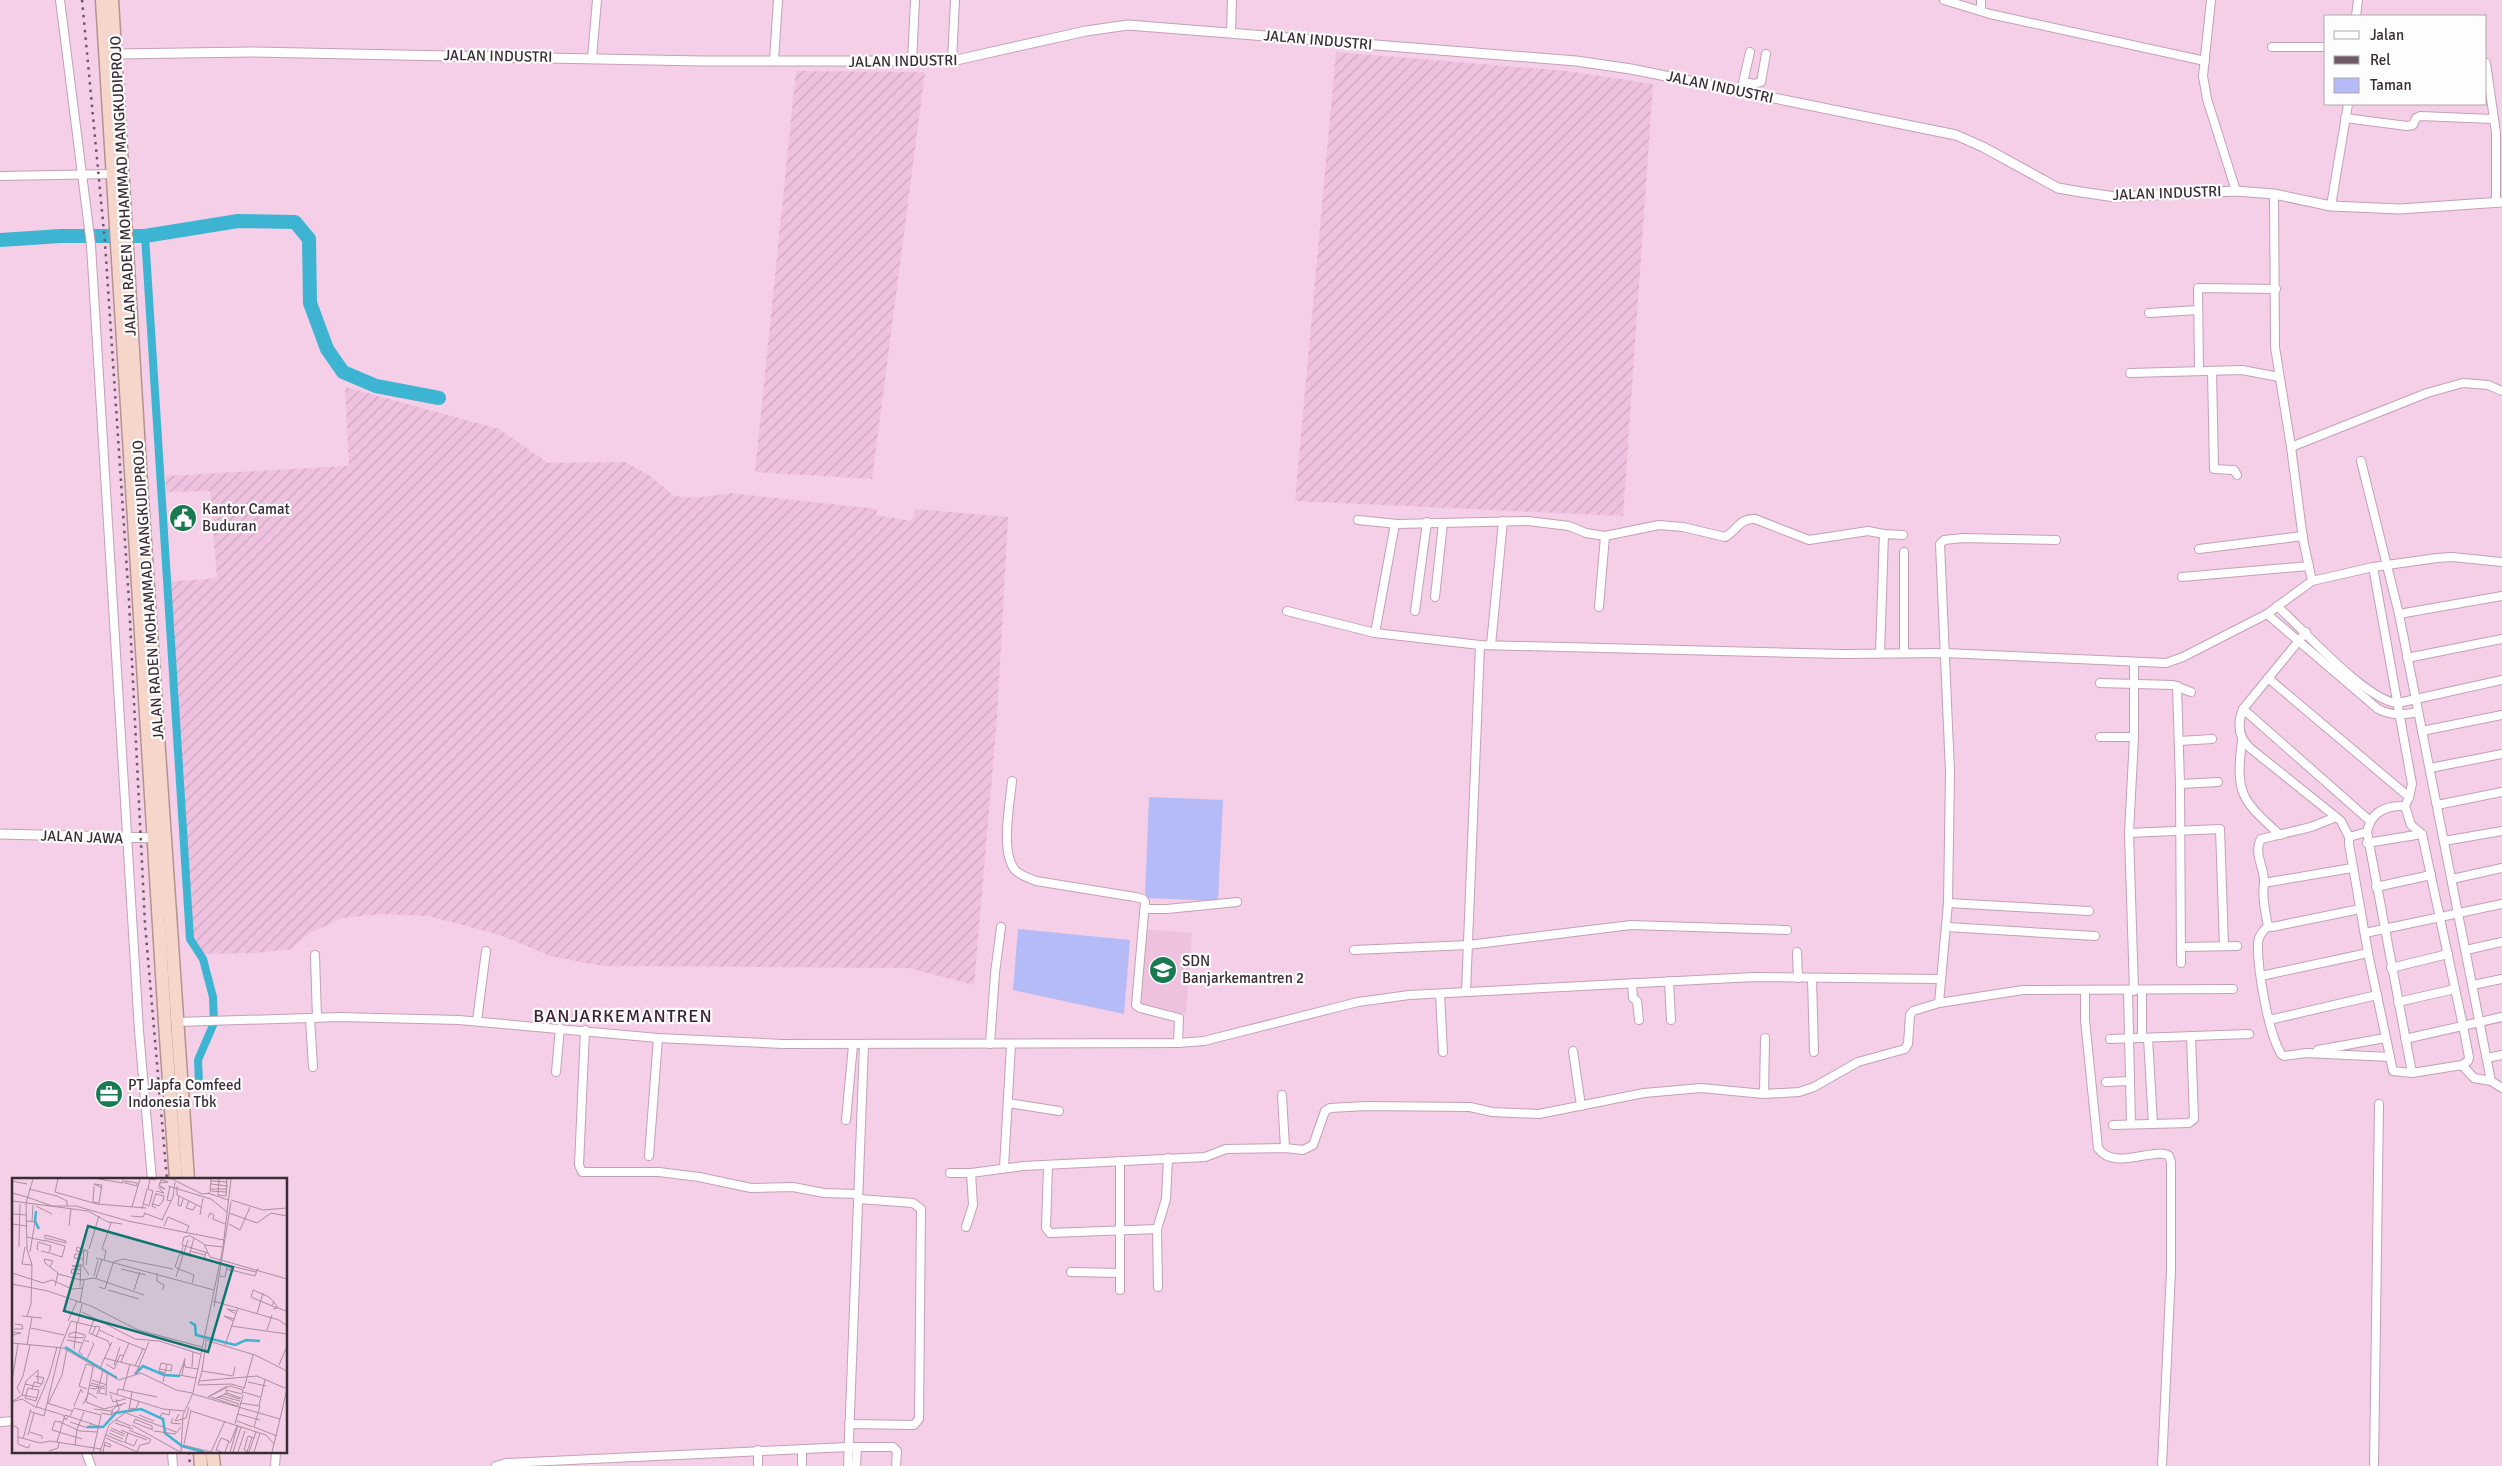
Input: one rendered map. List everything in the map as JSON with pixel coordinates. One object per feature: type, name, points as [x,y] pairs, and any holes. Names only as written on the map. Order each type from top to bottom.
[{"type":"highway","name":"JALAN RADEN MOHAMMAD MANGKUDIPROJO","points":[[102,0],[114,174],[121,223]]},
{"type":"highway","name":"JALAN RADEN MOHAMMAD MANGKUDIPROJO","points":[[112,0],[116,54],[121,246],[159,838],[176,1178]]},
{"type":"highway","name":"JALAN RADEN MOHAMMAD MANGKUDIPROJO","points":[[159,838],[188,1178]]},
{"type":"street","points":[[60,0],[91,245],[129,838],[139,1031],[152,1178]]},
{"type":"street","points":[[592,58],[597,0]]},
{"type":"street","points":[[774,60],[778,0]]},
{"type":"street","points":[[912,62],[915,0]]},
{"type":"street","points":[[952,62],[955,0]]},
{"type":"street","points":[[1230,32],[1232,0]]},
{"type":"street","points":[[1944,0],[1980,11],[2205,61]]},
{"type":"street","points":[[1980,11],[1981,0]]},
{"type":"street","points":[[2211,0],[2203,76],[2207,99],[2236,191]]},
{"type":"street","points":[[2356,15],[2358,0]]},
{"type":"street","name":"JALAN INDUSTRI","points":[[116,54],[251,52],[702,61],[952,62],[1116,26],[1230,32],[1367,45],[1540,57],[1632,69],[1956,135],[1983,147],[2052,185],[2074,191],[2115,196],[2236,191],[2274,194],[2331,206],[2400,209],[2499,201]]},
{"type":"street","points":[[2272,47],[2324,47]]},
{"type":"street","points":[[1741,92],[1750,52]]},
{"type":"street","points":[[1744,82],[1754,84],[1761,82],[1766,54]]},
{"type":"street","points":[[2487,70],[2496,133],[2499,201]]},
{"type":"street","points":[[2331,206],[2348,105]]},
{"type":"street","points":[[2345,118],[2407,126],[2413,125],[2416,118],[2420,116],[2494,120]]},
{"type":"street","points":[[0,176],[114,174]]},
{"type":"street","points":[[2274,194],[2275,347],[2303,536],[2312,581]]},
{"type":"street","points":[[2199,370],[2198,288],[2276,289]]},
{"type":"street","points":[[2149,313],[2198,310]]},
{"type":"street","points":[[2130,373],[2242,370],[2279,377]]},
{"type":"street","points":[[2212,371],[2214,469],[2234,470],[2236,475]]},
{"type":"street","points":[[2291,447],[2427,393],[2463,383],[2488,385],[2502,391]]},
{"type":"street","points":[[2361,461],[2398,614],[2492,1081]]},
{"type":"street","points":[[1358,520],[1395,524],[1428,522],[1554,523],[1605,536],[1659,525],[1683,527],[1726,537],[1743,519],[1749,518],[1809,540],[1868,531],[1902,535]]},
{"type":"street","points":[[1415,612],[1428,522]]},
{"type":"street","points":[[1491,645],[1503,522]]},
{"type":"street","points":[[1435,597],[1443,523]]},
{"type":"street","points":[[1375,633],[1395,524]]},
{"type":"street","points":[[1880,653],[1884,534]]},
{"type":"street","points":[[1599,607],[1605,536]]},
{"type":"street","points":[[2199,549],[2303,536]]},
{"type":"street","points":[[1939,1003],[1947,927],[1950,772],[1941,542],[1963,538],[2056,540]]},
{"type":"street","points":[[1904,552],[1904,653]]},
{"type":"street","points":[[1287,611],[1375,633],[1491,645],[1945,653],[2134,662],[2174,661],[2267,614],[2312,581],[2373,567],[2452,557],[2502,562]]},
{"type":"street","points":[[2182,576],[2309,566]]},
{"type":"street","points":[[2242,741],[2344,824],[2349,837],[2352,868],[2368,953],[2385,1038],[2394,1072],[2412,1073],[2462,1065],[2468,1061],[2469,1057],[2463,1026],[2422,834],[2411,825],[2405,806],[2412,784],[2373,567]]},
{"type":"street","points":[[2398,614],[2502,596]]},
{"type":"street","points":[[2277,606],[2366,688],[2389,703],[2398,703],[2502,680]]},
{"type":"street","points":[[2267,614],[2378,709],[2400,715],[2418,712]]},
{"type":"street","points":[[2280,835],[2249,806],[2245,798],[2239,778],[2242,741],[2239,720],[2243,709],[2306,632]]},
{"type":"street","points":[[2407,658],[2502,639]]},
{"type":"street","points":[[1466,992],[1480,644]]},
{"type":"street","points":[[2134,662],[2134,737],[2128,832],[2135,990],[2145,1038],[2153,1124]]},
{"type":"street","points":[[2268,678],[2409,797]]},
{"type":"street","points":[[2100,683],[2135,686],[2177,686],[2191,692]]},
{"type":"street","points":[[2177,686],[2182,963]]},
{"type":"street","points":[[2243,709],[2369,820]]},
{"type":"street","points":[[2422,731],[2502,715]]},
{"type":"street","points":[[2100,737],[2134,737]]},
{"type":"street","points":[[2179,741],[2212,740]]},
{"type":"street","points":[[2430,768],[2502,754]]},
{"type":"street","points":[[1012,781],[1008,848],[1015,870],[1022,876],[1036,881],[1143,899],[1146,909],[1136,1005],[1140,1008],[1179,1018],[1178,1043]]},
{"type":"street","points":[[2180,784],[2218,782]]},
{"type":"street","points":[[2437,805],[2502,792]]},
{"type":"street","points":[[2405,806],[2394,806],[2383,810],[2369,820],[2366,832],[2412,1073]]},
{"type":"street","points":[[2268,926],[2262,890],[2264,883],[2258,850],[2259,842],[2261,839],[2323,823],[2336,817]]},
{"type":"street","points":[[2128,832],[2221,830],[2224,946]]},
{"type":"street","points":[[2444,841],[2502,831]]},
{"type":"street","points":[[2349,837],[2366,832]]},
{"type":"street","name":"JALAN JAWA","points":[[0,834],[159,838]]},
{"type":"street","points":[[2367,843],[2422,834]]},
{"type":"street","points":[[2264,883],[2352,868]]},
{"type":"street","points":[[2452,880],[2502,868]]},
{"type":"street","points":[[2376,887],[2431,875]]},
{"type":"street","points":[[1146,909],[1167,909],[1237,902]]},
{"type":"street","points":[[1948,903],[2089,911]]},
{"type":"street","points":[[2365,933],[2502,904]]},
{"type":"street","points":[[2268,926],[2272,927],[2360,909]]},
{"type":"street","points":[[1354,950],[1468,945],[1632,925],[1787,930]]},
{"type":"street","points":[[2268,926],[2261,933],[2258,942],[2260,976],[2269,1020],[2281,1054],[2284,1056],[2306,1053],[2385,1038]]},
{"type":"street","points":[[990,1044],[995,973],[1001,927]]},
{"type":"street","points":[[1947,927],[2095,936]]},
{"type":"street","points":[[2466,950],[2502,942]]},
{"type":"street","points":[[2182,946],[2237,946]]},
{"type":"street","points":[[477,1021],[486,951]]},
{"type":"street","points":[[1797,952],[1798,978]]},
{"type":"street","points":[[2260,976],[2368,953]]},
{"type":"street","points":[[2391,968],[2448,954]]},
{"type":"street","points":[[313,1067],[315,955]]},
{"type":"street","points":[[176,1022],[313,1018],[477,1021],[658,1038],[853,1045],[1178,1043],[1204,1041],[1358,1002],[1440,994],[1754,977],[1940,980]]},
{"type":"street","points":[[1812,978],[1814,1052]]},
{"type":"street","points":[[2473,985],[2502,979]]},
{"type":"street","points":[[1669,981],[1671,1020]]},
{"type":"street","points":[[1632,983],[1633,998],[1637,1001],[1638,1020]]},
{"type":"street","points":[[950,1172],[970,1172],[1004,1167],[1205,1157],[1226,1149],[1285,1148],[1303,1150],[1313,1145],[1325,1111],[1330,1108],[1366,1106],[1470,1107],[1492,1112],[1539,1114],[1644,1093],[1701,1088],[1764,1094],[1799,1092],[1814,1087],[1858,1062],[1905,1049],[1908,1044],[1910,1015],[1913,1011],[1939,1003],[2023,990],[2085,991],[2232,988]]},
{"type":"street","points":[[2398,1002],[2455,989]]},
{"type":"street","points":[[2130,1124],[2129,1038],[2135,990]]},
{"type":"street","points":[[2085,991],[2085,1020],[2098,1148],[2101,1153],[2108,1156],[2124,1158],[2147,1156],[2162,1152],[2169,1156],[2171,1162],[2171,1271],[2162,1466]]},
{"type":"street","points":[[1440,994],[1442,1052]]},
{"type":"street","points":[[2269,1020],[2377,995]]},
{"type":"street","points":[[2405,1038],[2502,1017]]},
{"type":"street","points":[[556,1072],[560,1028]]},
{"type":"street","points":[[585,1030],[579,1166],[582,1172],[659,1172],[699,1177],[727,1185],[751,1188],[793,1187],[824,1193],[913,1203],[921,1209],[919,1419],[914,1425],[849,1424]]},
{"type":"street","points":[[2110,1039],[2249,1034]]},
{"type":"street","points":[[2113,1125],[2189,1123],[2195,1116],[2191,1036]]},
{"type":"street","points":[[649,1156],[658,1038]]},
{"type":"street","points":[[1764,1094],[1765,1038]]},
{"type":"street","points":[[1004,1167],[1012,1044]]},
{"type":"street","points":[[846,1120],[853,1045]]},
{"type":"street","points":[[856,1466],[849,1424],[864,1045]]},
{"type":"street","points":[[1573,1051],[1581,1106]]},
{"type":"street","points":[[2306,1053],[2390,1057]]},
{"type":"street","points":[[2487,1058],[2502,1056]]},
{"type":"street","points":[[2462,1065],[2474,1078],[2492,1081],[2502,1088]]},
{"type":"street","points":[[2106,1082],[2130,1080]]},
{"type":"street","points":[[1282,1095],[1285,1148]]},
{"type":"street","points":[[1008,1103],[1059,1112]]},
{"type":"street","points":[[2374,1466],[2379,1104]]},
{"type":"street","points":[[1158,1287],[1157,1230],[1166,1199],[1168,1158]]},
{"type":"street","points":[[1120,1161],[1120,1290]]},
{"type":"street","points":[[1048,1166],[1046,1228],[1050,1233],[1157,1230]]},
{"type":"street","points":[[966,1227],[973,1205],[970,1172]]},
{"type":"street","points":[[1071,1272],[1120,1273]]},
{"type":"street","points":[[848,1466],[852,1447]]},
{"type":"street","points":[[496,1466],[499,1463],[623,1462],[758,1450],[852,1447],[896,1448],[896,1466]]},
{"type":"street","points":[[802,1448],[802,1466]]},
{"type":"street","points":[[758,1450],[758,1466]]},
{"type":"street","points":[[87,1454],[91,1466]]},
{"type":"shaded area","points":[[1336,52],[1567,71],[1653,84],[1623,516],[1295,501]]},
{"type":"shaded area","points":[[796,71],[925,72],[872,479],[755,472]]},
{"type":"shaded area","points":[[345,387],[499,429],[548,463],[625,462],[650,476],[674,496],[695,498],[730,493],[877,509],[876,515],[911,521],[916,509],[1008,517],[997,718],[974,985],[909,968],[603,966],[550,956],[500,935],[428,916],[381,914],[342,918],[308,934],[292,949],[253,953],[204,954],[190,938],[169,582],[217,578],[210,491],[166,492],[166,476],[349,466]]},
{"type":"shaded area","name":"SDN Banjarkemantren 2","points":[[1141,929],[1192,933],[1186,1014],[1135,1006]]},
{"type":"green space","points":[[1149,797],[1223,800],[1218,901],[1145,898]]},
{"type":"green space","points":[[1018,929],[1130,940],[1124,1014],[1013,990]]},
{"type":"waterway","points":[[0,240],[61,236],[145,236],[238,221],[295,222],[309,239],[310,303],[327,349],[343,372],[376,386],[439,398]]},
{"type":"waterway","points":[[145,236],[190,939],[203,959],[213,997],[214,1023],[198,1060],[199,1083]]},
{"type":"railway","points":[[82,0],[105,243],[129,601],[145,924],[167,1178]]},
{"type":"railway","points":[[189,1454],[190,1466]]},
{"type":"place","name":"Kantor Camat Buduran","points":[[183,518]]},
{"type":"place","name":"SDN Banjarkemantren 2","points":[[1163,970]]},
{"type":"place","name":"PT Japfa Comfeed Indonesia Tbk","points":[[109,1094]]},
{"type":"district","name":"BANJARKEMANTREN","points":[[623,1016]]}]
